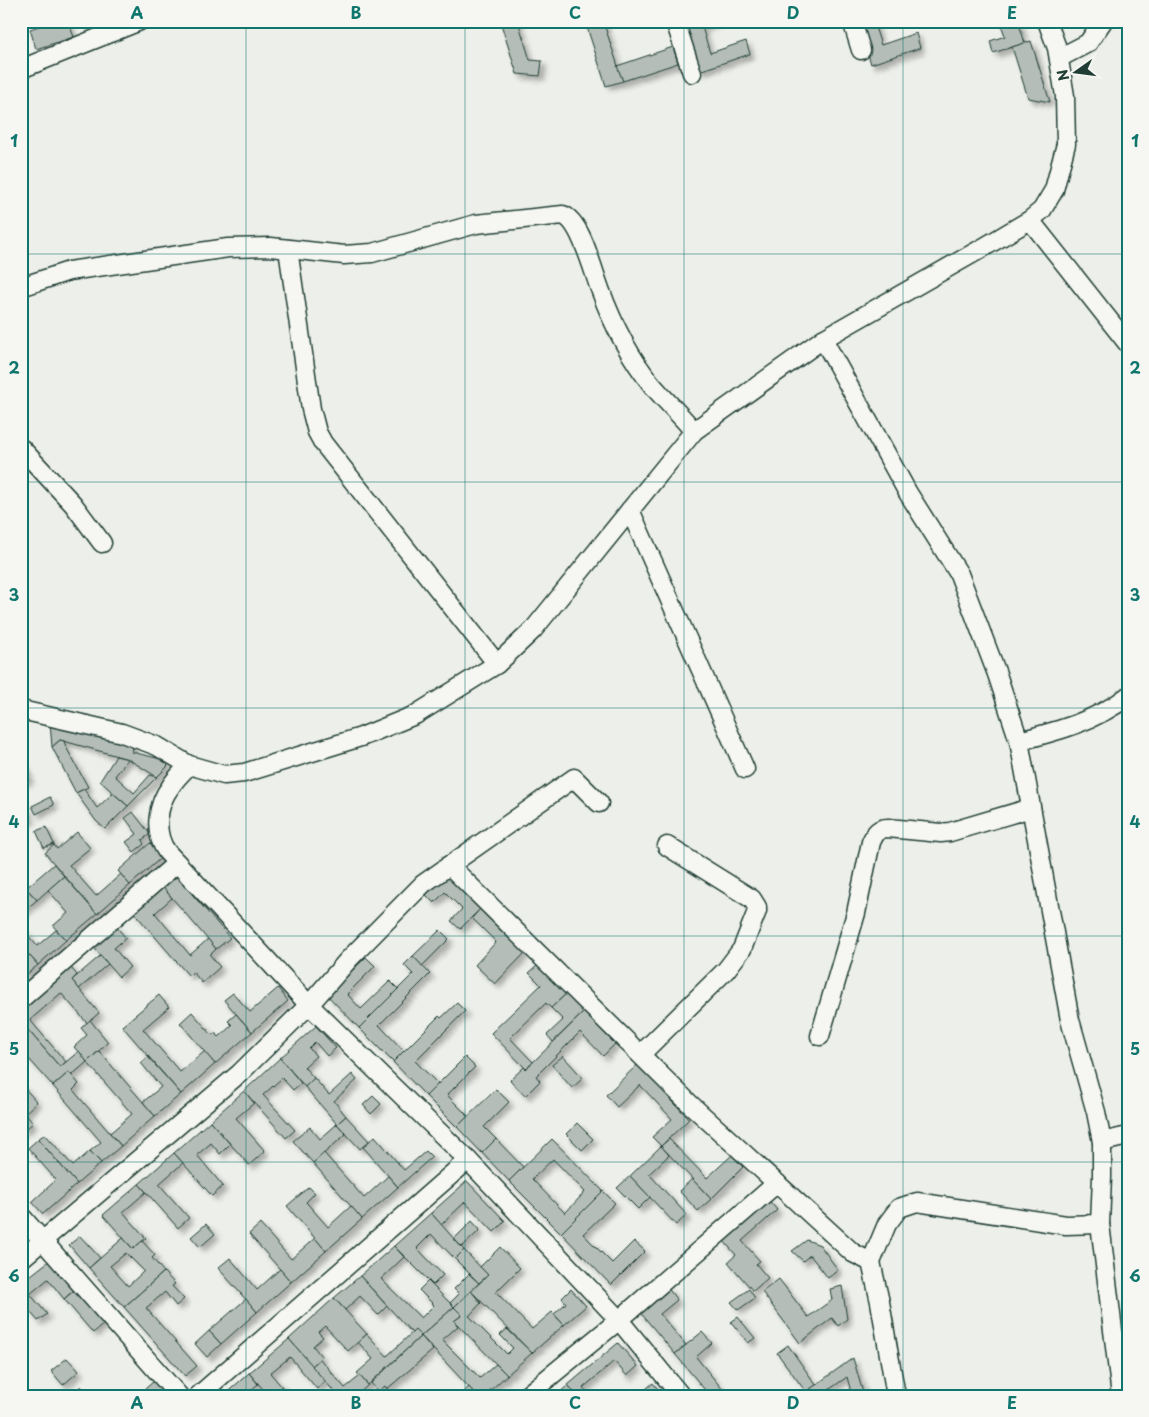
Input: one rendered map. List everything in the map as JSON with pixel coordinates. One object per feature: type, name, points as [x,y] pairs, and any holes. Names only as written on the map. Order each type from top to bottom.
[{"type":"street","points":[[21,69],[140,21]]},
{"type":"street","points":[[675,21],[692,73]]},
{"type":"street","points":[[852,21],[861,50]]},
{"type":"street","points":[[21,710],[122,733],[157,746],[189,765],[224,775],[244,773],[361,737],[414,715],[497,664],[533,630],[694,431],[823,339],[1030,220],[1042,210],[1054,190],[1066,144],[1065,96],[1057,48],[1047,21]]},
{"type":"street","points":[[1059,58],[1088,43],[1103,21]]},
{"type":"street","points":[[21,287],[68,270],[111,263],[228,248],[271,247],[344,255],[372,253],[476,224],[555,215],[567,216],[579,232],[609,314],[624,342],[652,384],[694,431]]},
{"type":"street","points":[[1030,220],[1128,344]]},
{"type":"street","points":[[288,249],[311,409],[317,432],[323,443],[497,664]]},
{"type":"street","points":[[823,339],[908,493],[958,574],[997,674],[1019,741],[1070,1020],[1096,1112],[1102,1142],[1100,1224],[1121,1396]]},
{"type":"street","points":[[21,448],[73,504],[102,543]]},
{"type":"street","points":[[630,510],[745,769]]},
{"type":"street","points":[[1019,741],[1059,730],[1092,717],[1111,709],[1128,696]]},
{"type":"street","points":[[189,765],[170,786],[162,802],[159,814],[161,844],[309,1005],[468,1160],[618,1320],[681,1396]]},
{"type":"street","points":[[21,1259],[240,1073],[309,1005],[349,959],[423,884],[574,778],[599,803]]},
{"type":"street","points":[[820,1036],[856,913],[871,842],[875,833],[881,829],[888,828],[942,833],[950,832],[1031,808]]},
{"type":"street","points":[[641,1054],[726,970],[742,949],[757,911],[757,907],[752,899],[667,846]]},
{"type":"street","points":[[21,999],[177,863]]},
{"type":"street","points":[[449,865],[690,1104],[853,1253],[871,1262]]},
{"type":"street","points":[[1102,1142],[1128,1136]]},
{"type":"street","points":[[198,1396],[468,1160]]},
{"type":"street","points":[[526,1396],[618,1320],[777,1183]]},
{"type":"street","points":[[896,1396],[880,1302],[871,1262],[887,1224],[899,1208],[917,1202],[1066,1225],[1100,1224]]},
{"type":"street","points":[[21,1216],[179,1396]]},
{"type":"building","points":[[54,21],[68,21],[74,37],[36,49],[30,29]]},
{"type":"building","points":[[500,21],[518,21],[530,60],[542,61],[540,76],[517,74]]},
{"type":"building","points":[[585,21],[603,21],[623,81],[606,86]]},
{"type":"building","points":[[683,21],[719,21],[702,27],[710,53],[746,41],[750,54],[699,71]]},
{"type":"building","points":[[858,21],[873,21],[881,45],[916,33],[920,48],[871,64]]},
{"type":"building","points":[[1000,21],[1018,21],[1025,43],[993,53],[990,41],[1005,36]]},
{"type":"building","points":[[1031,41],[1050,102],[1028,98],[1012,47]]},
{"type":"building","points":[[673,47],[678,63],[623,81],[617,66]]},
{"type":"building","points":[[50,723],[134,743],[132,752],[169,761],[167,767],[157,777],[128,759],[60,740],[52,747]]},
{"type":"building","points":[[60,740],[64,741],[88,787],[76,793],[52,747]]},
{"type":"building","points":[[116,756],[128,759],[115,776],[134,793],[150,775],[157,777],[128,806],[100,781]]},
{"type":"building","points":[[25,765],[29,779],[21,782],[21,766]]},
{"type":"building","points":[[84,789],[97,808],[113,793],[128,806],[105,829],[96,821],[76,793]]},
{"type":"building","points":[[21,797],[31,819],[21,823]]},
{"type":"building","points":[[50,797],[54,805],[36,814],[32,806]]},
{"type":"building","points":[[133,812],[150,834],[142,840],[144,844],[134,852],[126,842],[137,834],[125,818]]},
{"type":"building","points":[[46,827],[54,844],[44,848],[36,831]]},
{"type":"building","points":[[77,832],[90,848],[69,865],[96,896],[121,874],[130,885],[97,914],[45,853],[54,845],[57,849]]},
{"type":"building","points":[[150,843],[162,857],[130,885],[118,871]]},
{"type":"building","points":[[54,864],[64,876],[37,900],[26,888]]},
{"type":"building","points":[[173,872],[230,938],[216,949],[160,884]]},
{"type":"building","points":[[445,874],[480,909],[460,929],[451,921],[462,909],[445,892],[434,903],[425,894]]},
{"type":"building","points":[[64,876],[97,914],[66,940],[53,926],[68,913],[48,890]]},
{"type":"building","points":[[160,884],[172,898],[155,913],[190,955],[208,939],[216,949],[210,955],[220,967],[202,983],[193,972],[189,976],[131,909]]},
{"type":"building","points":[[26,888],[37,900],[21,913],[21,892]]},
{"type":"building","points":[[480,909],[525,953],[495,984],[475,965],[496,942],[472,918]]},
{"type":"building","points":[[114,924],[126,938],[114,948],[130,967],[119,977],[91,944]]},
{"type":"building","points":[[21,927],[37,946],[56,930],[66,940],[38,965],[21,946]]},
{"type":"building","points":[[440,930],[449,939],[422,966],[413,956]]},
{"type":"building","points":[[21,946],[38,965],[21,979]]},
{"type":"building","points":[[100,956],[108,964],[79,989],[72,980]]},
{"type":"building","points":[[413,956],[430,974],[379,1025],[404,1051],[393,1062],[359,1028],[413,974],[404,965]]},
{"type":"building","points":[[366,957],[375,966],[347,994],[361,1009],[390,981],[398,989],[359,1028],[327,995]]},
{"type":"building","points":[[68,964],[77,975],[72,980],[99,1013],[87,1023],[61,993],[30,1020],[66,1062],[60,1067],[21,1022],[21,1004]]},
{"type":"building","points":[[538,965],[566,994],[551,1008],[546,1003],[510,1038],[533,1062],[526,1069],[491,1033],[541,985],[529,973]]},
{"type":"building","points":[[278,988],[288,1001],[252,1032],[224,1000],[233,993],[250,1012]]},
{"type":"building","points":[[566,994],[584,1012],[553,1042],[547,1035],[563,1020],[551,1008]]},
{"type":"building","points":[[159,995],[169,1007],[143,1029],[180,1072],[205,1051],[215,1064],[181,1094],[122,1026]]},
{"type":"building","points":[[457,1003],[465,1011],[415,1061],[438,1084],[426,1096],[393,1062],[439,1016],[441,1018]]},
{"type":"building","points":[[192,1012],[212,1035],[215,1033],[219,1037],[232,1025],[228,1021],[236,1014],[252,1032],[215,1064],[180,1023]]},
{"type":"building","points":[[584,1012],[615,1044],[603,1056],[580,1032],[536,1076],[540,1081],[525,1096],[510,1080],[524,1067],[526,1069]]},
{"type":"building","points":[[90,1020],[108,1042],[87,1062],[74,1047],[87,1035],[81,1028]]},
{"type":"building","points":[[21,1022],[60,1067],[79,1051],[87,1062],[72,1075],[69,1072],[53,1086],[21,1050]]},
{"type":"building","points":[[316,1026],[336,1048],[327,1056],[315,1042],[309,1048],[316,1056],[304,1067],[314,1078],[305,1087],[280,1058]]},
{"type":"building","points":[[99,1051],[155,1116],[121,1146],[110,1133],[132,1114],[87,1062]]},
{"type":"building","points":[[563,1056],[583,1078],[572,1088],[552,1065]]},
{"type":"building","points":[[148,1057],[181,1094],[155,1116],[143,1102],[161,1087],[141,1063]]},
{"type":"building","points":[[465,1057],[475,1067],[447,1095],[468,1116],[457,1127],[426,1096]]},
{"type":"building","points":[[280,1058],[301,1083],[293,1090],[282,1078],[263,1095],[295,1130],[286,1138],[244,1091]]},
{"type":"building","points":[[638,1064],[689,1119],[661,1146],[652,1137],[672,1119],[640,1085],[617,1107],[606,1095]]},
{"type":"building","points":[[69,1072],[79,1084],[73,1090],[121,1146],[101,1163],[90,1151],[101,1142],[53,1086]]},
{"type":"building","points":[[352,1074],[357,1080],[334,1101],[346,1116],[337,1124],[305,1087],[314,1078],[329,1095]]},
{"type":"building","points":[[21,1084],[37,1102],[25,1113],[21,1109]]},
{"type":"building","points":[[496,1089],[509,1102],[484,1127],[496,1139],[482,1153],[457,1127]]},
{"type":"building","points":[[244,1091],[254,1103],[236,1118],[265,1151],[249,1165],[210,1121]]},
{"type":"building","points":[[373,1096],[381,1104],[371,1114],[363,1105]]},
{"type":"building","points":[[21,1109],[33,1123],[21,1133]]},
{"type":"building","points":[[346,1116],[369,1141],[360,1149],[337,1124]]},
{"type":"building","points":[[210,1121],[230,1144],[220,1154],[211,1143],[197,1155],[223,1186],[212,1196],[174,1153]]},
{"type":"building","points":[[577,1123],[593,1139],[582,1150],[566,1134]]},
{"type":"building","points":[[337,1124],[346,1134],[313,1163],[293,1141],[310,1127],[320,1139]]},
{"type":"building","points":[[45,1134],[73,1166],[90,1151],[101,1163],[77,1184],[38,1139]]},
{"type":"building","points":[[375,1136],[404,1170],[426,1151],[432,1157],[398,1187],[363,1147]]},
{"type":"building","points":[[38,1139],[77,1184],[43,1214],[32,1202],[56,1180],[28,1148]]},
{"type":"building","points":[[496,1139],[523,1167],[509,1181],[482,1153]]},
{"type":"building","points":[[552,1139],[603,1191],[561,1233],[509,1181]],"holes":[[[553,1159],[585,1192],[565,1213],[532,1179]]]},
{"type":"building","points":[[669,1139],[707,1178],[732,1155],[743,1167],[711,1199],[661,1146]]},
{"type":"building","points":[[661,1146],[669,1155],[649,1174],[687,1215],[676,1225],[630,1176]]},
{"type":"building","points":[[174,1153],[183,1163],[159,1184],[189,1218],[178,1228],[139,1184]]},
{"type":"building","points":[[324,1153],[364,1198],[388,1176],[398,1187],[362,1219],[313,1163]]},
{"type":"building","points":[[630,1176],[650,1197],[638,1209],[617,1188]]},
{"type":"building","points":[[692,1179],[711,1199],[698,1211],[679,1191]]},
{"type":"building","points":[[467,1181],[505,1221],[494,1232],[465,1202],[441,1225],[431,1213]]},
{"type":"building","points":[[139,1184],[146,1192],[123,1212],[146,1238],[133,1249],[103,1215]]},
{"type":"building","points":[[309,1187],[315,1193],[306,1202],[328,1227],[351,1206],[362,1219],[326,1251],[287,1206]]},
{"type":"building","points":[[603,1191],[615,1203],[583,1234],[612,1263],[634,1241],[645,1251],[611,1285],[561,1233]]},
{"type":"building","points":[[768,1199],[777,1210],[742,1241],[760,1261],[756,1264],[768,1278],[753,1291],[728,1262],[736,1255],[722,1239]]},
{"type":"building","points":[[431,1213],[464,1250],[455,1259],[431,1234],[417,1248],[443,1275],[433,1285],[394,1246]]},
{"type":"building","points":[[472,1221],[480,1230],[462,1247],[454,1239]]},
{"type":"building","points":[[206,1224],[215,1234],[200,1247],[191,1237]]},
{"type":"building","points":[[260,1224],[291,1259],[315,1238],[326,1251],[291,1282],[249,1234]]},
{"type":"building","points":[[80,1236],[100,1258],[89,1268],[69,1245]]},
{"type":"building","points":[[123,1238],[133,1249],[142,1241],[155,1255],[152,1258],[164,1272],[124,1307],[89,1268]],"holes":[[[126,1253],[144,1271],[128,1286],[110,1266]]]},
{"type":"building","points":[[807,1240],[820,1245],[838,1270],[828,1278],[810,1255],[803,1261],[792,1251]]},
{"type":"building","points":[[394,1246],[404,1257],[381,1279],[421,1318],[434,1305],[419,1290],[428,1281],[454,1307],[421,1336],[415,1330],[412,1333],[360,1276]]},
{"type":"building","points":[[500,1247],[520,1268],[496,1292],[532,1329],[552,1312],[564,1325],[532,1353],[471,1291],[488,1275],[480,1267]]},
{"type":"building","points":[[464,1250],[488,1275],[479,1283],[455,1259]]},
{"type":"building","points":[[230,1258],[257,1290],[280,1269],[291,1282],[257,1312],[218,1268]]},
{"type":"building","points":[[49,1261],[74,1290],[64,1299],[48,1279],[30,1294],[47,1314],[38,1321],[21,1301],[21,1283]]},
{"type":"building","points":[[164,1272],[175,1284],[172,1286],[184,1299],[176,1306],[165,1292],[146,1308],[197,1366],[185,1376],[124,1307]]},
{"type":"building","points":[[469,1274],[479,1283],[454,1307],[450,1303],[459,1294],[454,1289]]},
{"type":"building","points":[[360,1276],[387,1306],[378,1315],[360,1296],[345,1310],[334,1298]]},
{"type":"building","points":[[779,1279],[808,1317],[832,1300],[830,1289],[842,1286],[847,1319],[838,1326],[832,1318],[800,1343],[762,1292]]},
{"type":"building","points":[[667,1287],[677,1300],[660,1314],[686,1345],[675,1354],[639,1311]]},
{"type":"building","points":[[77,1288],[105,1323],[93,1333],[64,1299]]},
{"type":"building","points":[[571,1289],[586,1306],[564,1325],[554,1314],[566,1303],[562,1298]]},
{"type":"building","points":[[749,1289],[755,1298],[738,1310],[731,1302]]},
{"type":"building","points":[[471,1291],[481,1303],[469,1316],[507,1354],[513,1348],[500,1335],[507,1329],[532,1353],[507,1375],[454,1321],[462,1315],[454,1307]]},
{"type":"building","points":[[334,1298],[367,1334],[348,1351],[325,1326],[318,1332],[323,1337],[313,1346],[322,1357],[312,1366],[289,1339]]},
{"type":"building","points":[[246,1299],[257,1312],[221,1344],[209,1331]]},
{"type":"building","points":[[454,1307],[462,1315],[454,1321],[458,1326],[442,1340],[480,1378],[496,1364],[507,1375],[484,1396],[477,1396],[421,1336]]},
{"type":"building","points":[[738,1317],[755,1338],[748,1343],[731,1322]]},
{"type":"building","points":[[415,1330],[421,1336],[368,1385],[357,1373],[373,1359],[358,1342],[367,1334],[387,1356]]},
{"type":"building","points":[[209,1331],[221,1344],[207,1357],[195,1344]]},
{"type":"building","points":[[702,1332],[712,1343],[696,1357],[728,1396],[710,1396],[675,1354]]},
{"type":"building","points":[[421,1336],[433,1350],[387,1389],[385,1386],[378,1392],[371,1383]]},
{"type":"building","points":[[289,1339],[326,1381],[317,1389],[290,1357],[270,1373],[290,1396],[269,1396],[249,1373]]},
{"type":"building","points":[[618,1343],[638,1366],[627,1376],[614,1361],[583,1388],[590,1396],[577,1396],[568,1385]]},
{"type":"building","points":[[788,1345],[816,1385],[806,1392],[777,1353]]},
{"type":"building","points":[[67,1358],[79,1371],[63,1385],[51,1371]]},
{"type":"building","points":[[853,1358],[864,1396],[852,1396],[847,1377],[820,1396],[808,1396],[806,1392]]},
{"type":"building","points":[[320,1359],[345,1388],[360,1376],[368,1385],[356,1396],[338,1396],[312,1366]]},
{"type":"building","points":[[249,1373],[258,1384],[244,1396],[223,1396]]},
{"type":"building","points":[[154,1381],[164,1394],[162,1396],[137,1396]]},
{"type":"building","points":[[653,1383],[664,1396],[644,1396],[641,1393]]},
{"type":"building","points":[[568,1385],[577,1396],[556,1396]]},
{"type":"building","points":[[81,1386],[89,1396],[71,1395]]},
{"type":"building","points":[[469,1387],[477,1396],[459,1396]]}]
